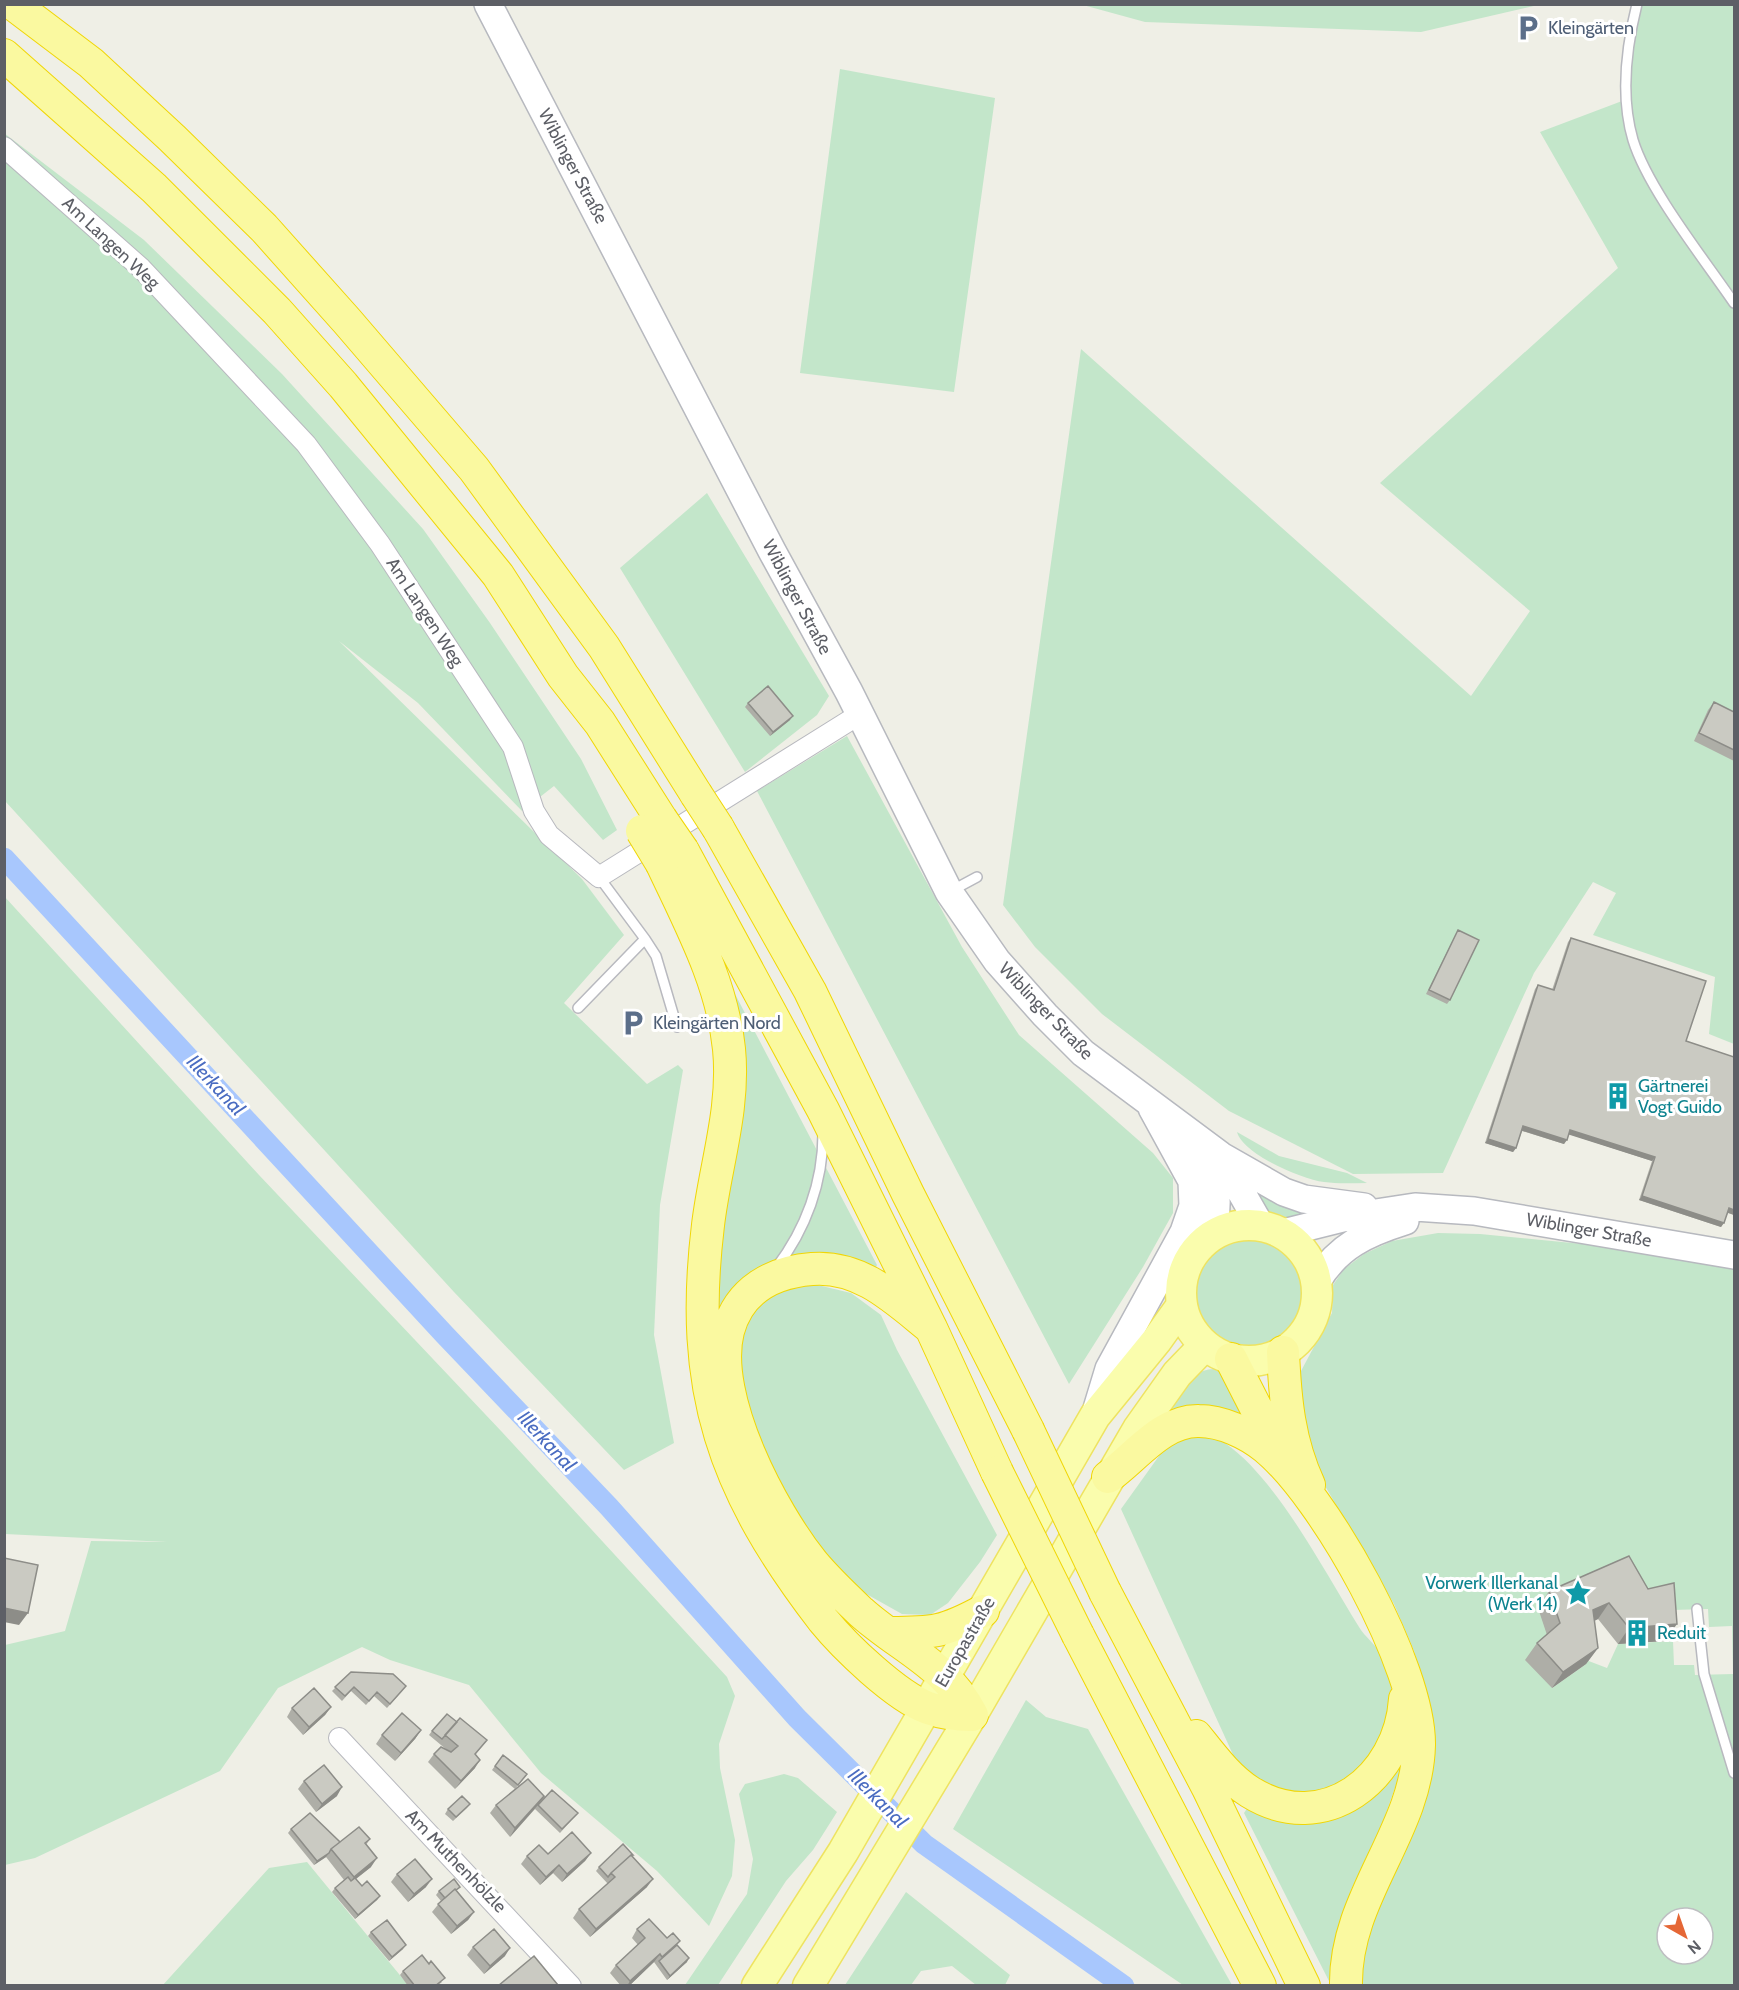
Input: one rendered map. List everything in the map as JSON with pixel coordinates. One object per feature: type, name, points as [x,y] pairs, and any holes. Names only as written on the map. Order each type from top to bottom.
[{"type":"highway","points":[[13,4],[91,63]]},
{"type":"highway","points":[[39,4],[91,63],[264,228],[474,469],[604,647],[718,828],[810,991],[1106,1592],[1159,1692],[1304,1986]]},
{"type":"highway","points":[[4,55],[154,188],[269,303],[343,385],[498,575],[563,676],[600,723],[652,825],[823,1110],[931,1328],[997,1472],[1078,1635],[1260,1986]]},
{"type":"highway","points":[[4,79],[106,144]]},
{"type":"highway","points":[[672,857],[723,1010],[729,1051],[726,1125],[708,1224],[703,1284],[704,1345],[708,1391],[725,1454],[741,1493],[769,1544],[834,1633],[883,1678],[926,1708],[952,1714],[972,1715],[963,1697],[945,1676],[864,1614],[812,1561],[765,1485],[734,1415],[726,1378],[727,1337],[731,1321],[743,1299],[766,1281],[796,1270],[819,1268],[848,1272],[875,1284],[931,1328]]},
{"type":"highway","points":[[1218,1352],[1287,1469],[1324,1519],[1369,1592],[1394,1642],[1416,1714],[1419,1743],[1417,1771],[1396,1834],[1358,1915],[1347,1954],[1346,1986]]},
{"type":"highway","points":[[1283,1352],[1285,1399],[1290,1435],[1304,1475],[1324,1519]]},
{"type":"highway","points":[[1108,1477],[1131,1461],[1152,1439],[1173,1426],[1197,1420],[1221,1423],[1238,1431],[1264,1447],[1287,1469]]},
{"type":"highway","points":[[890,1633],[924,1633],[952,1628],[983,1611]]},
{"type":"highway","points":[[1159,1692],[1238,1783],[1252,1793],[1278,1804],[1308,1807],[1329,1804],[1347,1797],[1378,1770],[1400,1734],[1406,1682]]},
{"type":"main road","name":"Wiblinger Straße","points":[[488,4],[772,551],[860,714],[949,892],[997,961],[1045,1015],[1083,1053],[1220,1155],[1271,1229],[1414,1207],[1508,1216],[1734,1255]]},
{"type":"main road","points":[[1095,1416],[1109,1369],[1184,1232],[1193,1206],[1192,1181],[1149,1102]]},
{"type":"main road","name":"Wiblinger Straße","points":[[1185,1128],[1211,1175],[1217,1194],[1217,1214],[1210,1236]]},
{"type":"main road","points":[[1220,1155],[1265,1182],[1304,1199],[1389,1210]]},
{"type":"main road","name":"Wiblinger Straße","points":[[1317,1281],[1335,1255],[1370,1232],[1443,1210]]},
{"type":"main road","points":[[1243,1224],[1271,1229],[1299,1245],[1311,1262],[1317,1281],[1316,1306],[1307,1329],[1297,1342],[1267,1359],[1249,1361],[1218,1352],[1194,1333],[1182,1305],[1181,1285],[1186,1266],[1196,1250],[1210,1236],[1226,1228],[1243,1224]]},
{"type":"main road","name":"Europastraße","points":[[757,1986],[843,1852],[1095,1416],[1157,1340],[1182,1305]]},
{"type":"main road","points":[[807,1986],[972,1715],[1108,1477],[1177,1374],[1218,1352]]},
{"type":"street","name":"Am Langen Weg","points":[[4,147],[141,268],[306,444],[380,544],[513,747],[534,811],[549,835],[599,877]]},
{"type":"street","points":[[599,877],[860,714]]},
{"type":"street","name":"Am Muthenhölzle","points":[[339,1737],[571,1986]]},
{"type":"lane","points":[[1637,4],[1631,28],[1625,85],[1633,140],[1646,170],[1734,303]]},
{"type":"lane","points":[[599,877],[656,956],[677,1027]]},
{"type":"lane","points":[[949,892],[976,877]]},
{"type":"lane","points":[[578,1008],[645,939]]},
{"type":"lane","points":[[766,1281],[798,1234],[814,1193],[823,1159],[823,1110]]},
{"type":"lane","points":[[1697,1609],[1704,1674],[1734,1773]]},
{"type":"green space","points":[[1083,5],[1538,5],[1421,32],[1145,22]]},
{"type":"green space","points":[[1642,5],[1734,5],[1734,1044],[1709,1034],[1715,977],[1593,935],[1616,893],[1593,882],[1534,973],[1443,1173],[1353,1174],[1229,1111],[1102,1014],[1035,947],[1003,905],[1081,349],[1471,696],[1530,611],[1380,483],[1618,268],[1540,132],[1630,98],[1629,74],[1636,27]]},
{"type":"green space","points":[[840,69],[995,98],[954,392],[800,373]]},
{"type":"green space","points":[[4,133],[144,240],[282,374],[423,529],[490,623],[581,759],[617,830],[603,840],[554,786],[522,811],[418,703],[339,641],[582,879],[624,935],[564,1003],[647,1084],[678,1065],[683,1070],[660,1205],[654,1335],[674,1443],[624,1470],[454,1292],[5,801]]},
{"type":"green space","points":[[707,493],[829,696],[817,715],[745,772],[620,568]]},
{"type":"green space","points":[[847,736],[962,947],[1019,1035],[1153,1153],[1173,1178],[1173,1213],[1143,1267],[1069,1384],[757,791]]},
{"type":"green space","points":[[4,896],[259,1175],[502,1432],[727,1677],[735,1696],[719,1744],[720,1768],[735,1840],[732,1876],[709,1926],[657,1871],[541,1773],[469,1685],[390,1660],[362,1647],[278,1688],[220,1771],[35,1858],[5,1865],[5,1645],[65,1631],[91,1541],[167,1542],[5,1534]]},
{"type":"green space","points":[[735,994],[877,1265],[873,1274],[832,1260],[716,1326],[718,1245],[741,1051]]},
{"type":"green space","points":[[1237,1132],[1279,1156],[1347,1173],[1367,1183],[1329,1183],[1288,1171],[1250,1149]]},
{"type":"green space","points":[[1243,1176],[1328,1211],[1295,1219],[1275,1218],[1261,1205]]},
{"type":"green space","points":[[1438,1233],[1480,1234],[1633,1249],[1734,1269],[1734,1985],[1359,1985],[1364,1933],[1432,1754],[1425,1690],[1414,1651],[1394,1604],[1318,1474],[1298,1391],[1301,1371],[1332,1313],[1333,1285],[1344,1269],[1364,1254],[1392,1241]],"holes":[[[1618,1572],[1672,1610],[1708,1609],[1709,1627],[1732,1626],[1733,1674],[1695,1675],[1694,1665],[1674,1665],[1673,1641],[1618,1644],[1607,1668],[1586,1660],[1586,1664],[1552,1688],[1548,1640]]]},
{"type":"green space","points":[[1250,1239],[1271,1243],[1288,1255],[1300,1272],[1304,1293],[1300,1314],[1288,1331],[1271,1343],[1250,1347],[1229,1343],[1212,1331],[1200,1314],[1196,1293],[1200,1272],[1212,1255],[1229,1243]]},
{"type":"green space","points":[[805,1282],[851,1293],[881,1315],[897,1350],[997,1535],[980,1562],[948,1603],[930,1615],[902,1614],[861,1591],[823,1555],[804,1529],[744,1418],[736,1349],[752,1311],[774,1292]]},
{"type":"green space","points":[[1214,1369],[1229,1376],[1259,1436],[1149,1427],[1184,1382],[1193,1375]]},
{"type":"green space","points":[[1210,1434],[1244,1459],[1276,1495],[1359,1627],[1380,1651],[1388,1672],[1393,1713],[1388,1734],[1378,1752],[1364,1768],[1347,1781],[1327,1790],[1306,1794],[1279,1793],[1240,1770],[1121,1509],[1169,1442],[1182,1435]]},
{"type":"green space","points":[[1026,1700],[1046,1717],[1088,1729],[1232,1985],[1183,1985],[953,1829]]},
{"type":"green space","points":[[1396,1765],[1402,1768],[1383,1822],[1351,1890],[1334,1985],[1331,1985],[1244,1813],[1250,1804],[1282,1815]]},
{"type":"green space","points":[[784,1774],[798,1778],[837,1812],[813,1850],[786,1881],[718,1985],[685,1985],[747,1894],[753,1859],[739,1794],[745,1784]]},
{"type":"green space","points":[[307,1862],[408,1985],[162,1986],[269,1868]]},
{"type":"green space","points":[[906,1892],[1010,1975],[1005,1985],[976,1985],[952,1966],[921,1971],[911,1985],[845,1985]]},
{"type":"building","points":[[768,686],[793,716],[773,732],[748,703]]},
{"type":"building","points":[[1714,702],[1734,712],[1734,750],[1699,733]]},
{"type":"building","points":[[1458,930],[1479,940],[1450,1000],[1429,990]]},
{"type":"building","name":"Gärtnerei Vogt Guido","points":[[1571,938],[1706,981],[1686,1041],[1734,1057],[1734,1210],[1729,1208],[1724,1223],[1642,1196],[1655,1157],[1570,1130],[1567,1140],[1523,1126],[1516,1148],[1488,1139],[1538,985],[1554,990]]},
{"type":"building","name":"Reduit","points":[[1629,1556],[1648,1589],[1674,1583],[1677,1624],[1629,1628],[1609,1603],[1593,1610],[1598,1648],[1563,1672],[1537,1643],[1560,1623],[1549,1591]]},
{"type":"building","points":[[4,1558],[38,1565],[28,1613],[4,1608]]},
{"type":"building","points":[[351,1672],[393,1674],[406,1686],[390,1704],[377,1692],[369,1701],[354,1687],[345,1696],[335,1687]]},
{"type":"building","points":[[314,1688],[331,1707],[309,1727],[292,1708]]},
{"type":"building","points":[[402,1713],[421,1730],[401,1753],[382,1735]]},
{"type":"building","points":[[447,1714],[457,1722],[442,1739],[432,1731]]},
{"type":"building","points":[[460,1718],[487,1740],[475,1754],[480,1760],[461,1781],[434,1754],[441,1747],[451,1752],[458,1746],[445,1735]]},
{"type":"building","points":[[503,1755],[527,1774],[518,1785],[495,1766]]},
{"type":"building","points":[[324,1765],[342,1787],[322,1804],[304,1781]]},
{"type":"building","points":[[528,1779],[544,1796],[515,1828],[496,1805]]},
{"type":"building","points":[[552,1790],[578,1813],[562,1829],[538,1805]]},
{"type":"building","points":[[462,1796],[470,1804],[456,1817],[448,1809]]},
{"type":"building","points":[[310,1813],[340,1842],[317,1861],[291,1829]]},
{"type":"building","points":[[359,1827],[370,1839],[365,1843],[377,1858],[354,1877],[331,1849]]},
{"type":"building","points":[[572,1832],[591,1853],[567,1874],[559,1865],[546,1877],[527,1856],[539,1845],[548,1854]]},
{"type":"building","points":[[623,1844],[633,1855],[608,1877],[599,1867]]},
{"type":"building","points":[[631,1855],[653,1879],[596,1929],[579,1909],[615,1877],[611,1873]]},
{"type":"building","points":[[415,1859],[432,1879],[414,1894],[397,1874]]},
{"type":"building","points":[[348,1877],[351,1881],[355,1878],[362,1886],[367,1881],[380,1896],[358,1915],[335,1888]]},
{"type":"building","points":[[454,1879],[460,1887],[445,1898],[439,1891]]},
{"type":"building","points":[[455,1889],[474,1912],[457,1926],[438,1904]]},
{"type":"building","points":[[649,1919],[667,1938],[673,1933],[680,1941],[662,1957],[660,1954],[630,1981],[616,1965],[645,1938],[637,1929]]},
{"type":"building","points":[[387,1920],[406,1945],[392,1957],[371,1932]]},
{"type":"building","points":[[494,1929],[510,1948],[490,1966],[473,1947]]},
{"type":"building","points":[[677,1945],[689,1958],[670,1976],[659,1961]]},
{"type":"building","points":[[422,1955],[429,1964],[431,1961],[445,1978],[435,1986],[415,1986],[403,1971]]},
{"type":"building","points":[[534,1956],[558,1985],[498,1986]]},
{"type":"waterway","name":"Illerkanal","points":[[4,858],[444,1334],[609,1507],[797,1718],[924,1844],[1124,1986]]},
{"type":"place","name":"Kleingärten","points":[[1528,28]]},
{"type":"place","name":"Kleingärten Nord","points":[[633,1023]]},
{"type":"place","name":"Gärtnerei Vogt Guido","points":[[1618,1096]]},
{"type":"place","name":"Vorwerk Illerkanal (Werk 14)","points":[[1578,1593]]},
{"type":"place","name":"Reduit","points":[[1637,1633]]}]
